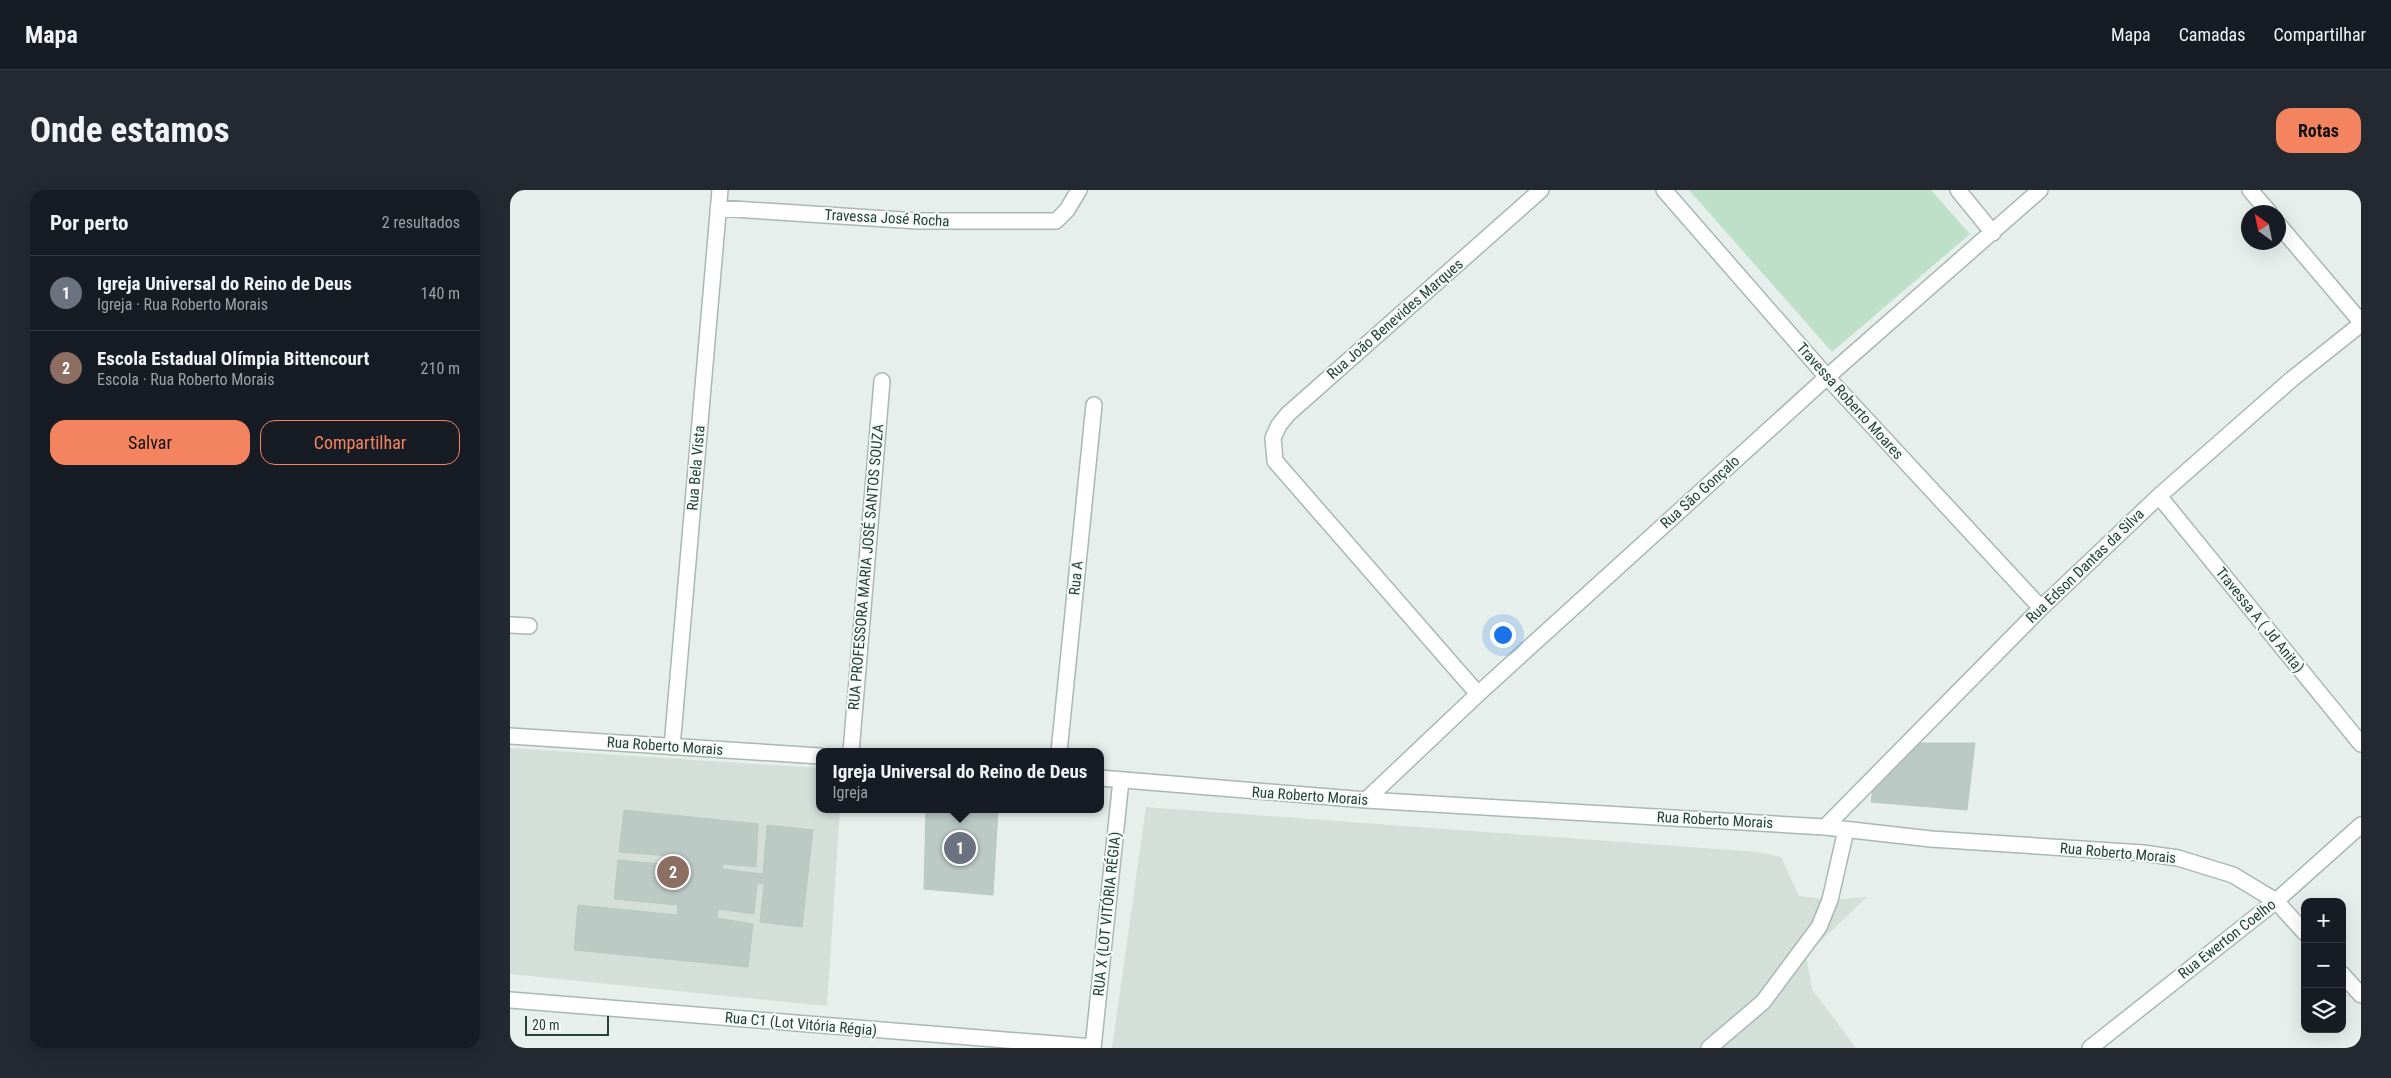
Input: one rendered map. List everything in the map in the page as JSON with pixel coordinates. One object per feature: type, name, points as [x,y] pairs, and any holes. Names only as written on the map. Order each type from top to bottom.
[{"type":"street","name":"Rua Bela Vista","points":[[672,747],[720,190]]},
{"type":"street","name":"Travessa José Rocha","points":[[718,208],[918,221],[1056,221],[1067,210],[1079,190]]},
{"type":"street","name":"Rua João Benevides Marques","points":[[1478,694],[1276,461],[1273,442],[1274,433],[1288,414],[1541,190]]},
{"type":"street","name":"Travessa Roberto Moares","points":[[1664,190],[1827,377],[2040,608]]},
{"type":"street","points":[[1958,190],[1993,233]]},
{"type":"street","name":"Rua São Gonçalo","points":[[1366,800],[1478,694],[1827,377],[2040,190]]},
{"type":"street","points":[[2250,190],[2263,205]]},
{"type":"street","points":[[2286,234],[2361,323]]},
{"type":"street","name":"Rua Edson Dantas da Silva","points":[[1825,826],[2040,608],[2159,496],[2292,379],[2361,323]]},
{"type":"street","name":"RUA PROFESSORA MARIA JOSÉ SANTOS SOUZA","points":[[851,748],[882,381]]},
{"type":"street","name":"Rua A","points":[[1059,748],[1094,405]]},
{"type":"street","name":"Travessa A ( Jd Anita)","points":[[2159,496],[2361,744]]},
{"type":"street","points":[[510,625],[529,626]]},
{"type":"street","name":"Rua Roberto Morais","points":[[510,736],[816,756]]},
{"type":"street","name":"Rua Roberto Morais","points":[[1104,778],[1366,800],[1825,826],[1931,839],[2143,853],[2178,858],[2233,875],[2276,901],[2301,929]]},
{"type":"street","name":"RUA X (LOT VITÓRIA RÉGIA)","points":[[1093,1048],[1121,780]]},
{"type":"street","name":"Rua Ewerton Coelho","points":[[2090,1048],[2276,901],[2361,825]]},
{"type":"street","points":[[1709,1048],[1763,1002],[1819,927],[1830,900],[1846,830]]},
{"type":"street","points":[[2346,978],[2361,995]]},
{"type":"street","name":"Rua C1 (Lot Vitória Régia)","points":[[510,1000],[1093,1048]]},
{"type":"shaded area","points":[[510,748],[816,768],[816,813],[840,813],[827,1006],[510,974]]},
{"type":"shaded area","points":[[1146,807],[1758,852],[1781,857],[1799,896],[1830,900],[1867,897],[1806,955],[1812,989],[1856,1048],[1112,1048]]},
{"type":"green space","points":[[1689,190],[1931,190],[1970,234],[1832,352]]},
{"type":"building","points":[[1919,743],[1975,743],[1967,810],[1871,802],[1873,788]]},
{"type":"building","points":[[624,810],[758,824],[756,867],[723,864],[722,869],[763,874],[767,825],[813,830],[802,927],[760,922],[764,884],[757,883],[754,914],[718,909],[717,918],[753,924],[748,967],[574,950],[578,905],[677,915],[678,905],[614,899],[618,860],[681,866],[682,857],[619,852]]},
{"type":"building","points":[[926,813],[998,813],[993,895],[924,889]]},
{"type":"place","name":"Igreja Universal do Reino de Deus","points":[[960,848]]},
{"type":"place","name":"Escola Estadual Olímpia Bittencourt","points":[[673,872]]}]
